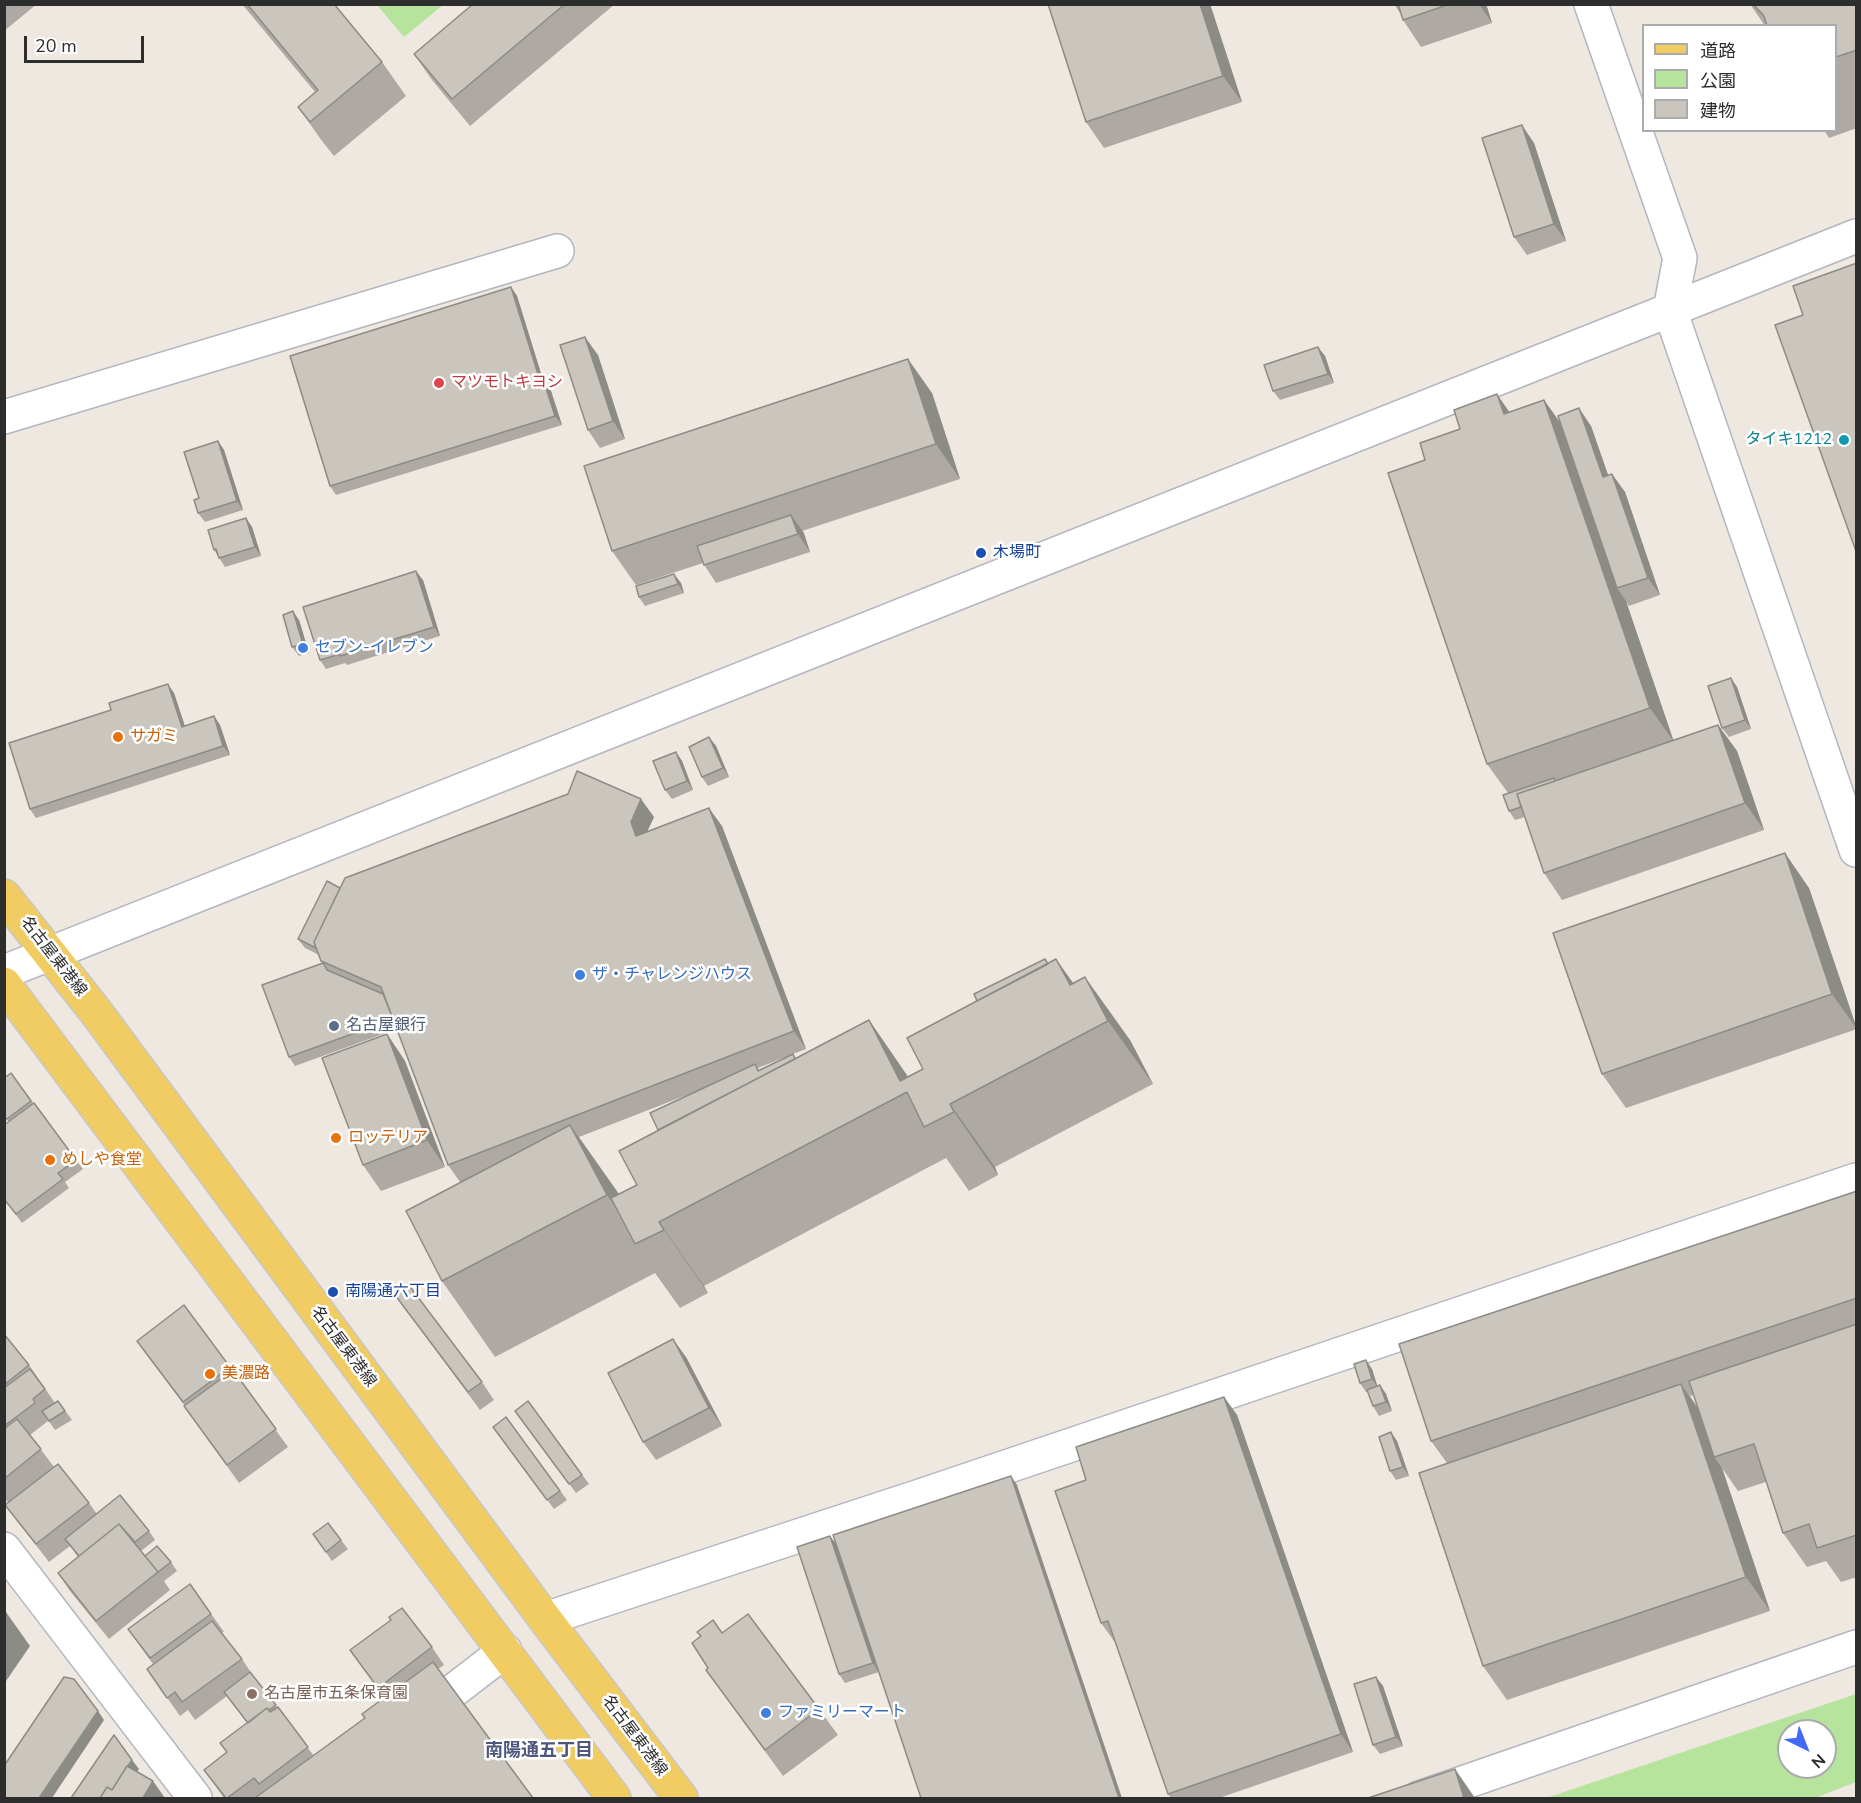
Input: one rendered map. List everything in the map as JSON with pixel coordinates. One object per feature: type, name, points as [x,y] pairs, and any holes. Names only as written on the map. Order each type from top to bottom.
[{"type":"main road","name":"名古屋東港線","points":[[4,896],[96,1012],[545,1619],[681,1798]]},
{"type":"main road","points":[[4,984],[614,1798]]},
{"type":"street","points":[[1591,4],[1680,258],[1670,310],[1857,850]]},
{"type":"street","points":[[4,972],[1857,236]]},
{"type":"street","points":[[4,417],[557,251]]},
{"type":"street","points":[[545,1619],[943,1488],[1857,1180]]},
{"type":"street","points":[[4,1549],[195,1798]]},
{"type":"street","points":[[1419,1798],[1857,1647]]},
{"type":"street","points":[[396,1735],[505,1651]]},
{"type":"green space","points":[[377,5],[443,5],[404,37]]},
{"type":"green space","points":[[1856,1694],[1856,1782],[1815,1798],[1546,1798],[1777,1721],[1777,1779],[1837,1779],[1837,1719],[1781,1719]]},
{"type":"building","points":[[247,4],[334,4],[382,62],[310,122],[298,107],[318,90]]},
{"type":"building","points":[[473,4],[565,4],[452,99],[414,54]]},
{"type":"building","points":[[1048,4],[1200,4],[1223,76],[1086,122]]},
{"type":"building","points":[[1398,4],[1450,4],[1403,20]]},
{"type":"building","points":[[1753,4],[1857,4],[1857,50],[1837,57],[1837,24],[1766,24],[1764,16]]},
{"type":"building","points":[[1522,125],[1554,224],[1514,237],[1482,138]]},
{"type":"building","points":[[1857,263],[1857,554],[1775,325],[1803,315],[1793,286]]},
{"type":"building","points":[[511,287],[541,384],[544,382],[555,416],[330,486],[290,356]]},
{"type":"building","points":[[585,337],[613,421],[588,430],[560,345]]},
{"type":"building","points":[[1318,347],[1328,374],[1273,391],[1264,365]]},
{"type":"building","points":[[908,359],[936,444],[612,551],[584,466]]},
{"type":"building","points":[[1497,394],[1504,414],[1544,400],[1650,708],[1487,764],[1388,473],[1425,460],[1420,443],[1460,429],[1454,410]]},
{"type":"building","points":[[1579,408],[1603,477],[1612,474],[1648,578],[1617,588],[1558,416]]},
{"type":"building","points":[[218,441],[237,501],[198,513],[194,500],[199,498],[184,452]]},
{"type":"building","points":[[791,515],[798,534],[704,565],[697,546]]},
{"type":"building","points":[[246,518],[255,547],[219,558],[208,530]]},
{"type":"building","points":[[416,571],[434,627],[320,660],[303,607]]},
{"type":"building","points":[[674,574],[678,584],[639,597],[636,586]]},
{"type":"building","points":[[293,611],[303,644],[292,647],[283,615]]},
{"type":"building","points":[[1731,678],[1745,720],[1722,728],[1708,686]]},
{"type":"building","points":[[168,684],[182,727],[214,716],[223,746],[30,809],[9,743],[111,710],[109,703]]},
{"type":"building","points":[[1718,725],[1745,803],[1544,873],[1517,794]]},
{"type":"building","points":[[709,737],[723,768],[702,777],[689,747]]},
{"type":"building","points":[[676,752],[687,781],[665,790],[653,761]]},
{"type":"building","points":[[577,771],[641,799],[631,822],[636,836],[709,808],[794,1031],[448,1165],[381,987],[321,961],[314,942],[345,878],[568,794]]},
{"type":"building","points":[[1554,778],[1555,781],[1517,794],[1521,807],[1509,811],[1503,795]]},
{"type":"building","points":[[1785,853],[1832,994],[1602,1074],[1553,933]]},
{"type":"building","points":[[327,881],[340,888],[314,942],[316,948],[298,939]]},
{"type":"building","points":[[1045,959],[1048,964],[977,1001],[974,994]]},
{"type":"building","points":[[1056,959],[1070,985],[1085,977],[1108,1021],[950,1104],[954,1112],[924,1127],[907,1092],[659,1222],[664,1230],[635,1244],[611,1198],[637,1185],[619,1151],[869,1020],[900,1081],[923,1069],[907,1038]]},
{"type":"building","points":[[323,963],[327,970],[383,994],[393,1019],[289,1057],[262,985]]},
{"type":"building","points":[[387,1034],[427,1140],[363,1165],[322,1058]]},
{"type":"building","points":[[793,1054],[795,1059],[658,1130],[650,1113],[755,1064],[758,1071]]},
{"type":"building","points":[[11,1073],[31,1101],[7,1119],[4,1116],[4,1078]]},
{"type":"building","points":[[34,1103],[76,1160],[58,1173],[63,1179],[16,1214],[4,1199],[4,1125]]},
{"type":"building","points":[[570,1125],[607,1195],[442,1281],[406,1211]]},
{"type":"building","points":[[1857,1191],[1857,1298],[1431,1441],[1399,1344]]},
{"type":"building","points":[[408,1284],[482,1382],[468,1392],[395,1295]]},
{"type":"building","points":[[184,1305],[230,1367],[183,1402],[137,1341]]},
{"type":"building","points":[[1857,1324],[1857,1535],[1817,1548],[1809,1524],[1783,1533],[1754,1444],[1714,1457],[1689,1381]]},
{"type":"building","points":[[4,1334],[29,1365],[4,1385]]},
{"type":"building","points":[[673,1339],[709,1408],[643,1442],[608,1373]]},
{"type":"building","points":[[1366,1360],[1372,1379],[1360,1383],[1354,1364]]},
{"type":"building","points":[[30,1369],[45,1389],[33,1399],[35,1403],[4,1426],[4,1388]]},
{"type":"building","points":[[233,1370],[276,1429],[227,1465],[184,1406]]},
{"type":"building","points":[[1681,1384],[1746,1577],[1483,1666],[1419,1473]]},
{"type":"building","points":[[1380,1385],[1386,1402],[1373,1406],[1367,1390]]},
{"type":"building","points":[[1224,1397],[1341,1734],[1168,1794],[1108,1621],[1101,1623],[1055,1491],[1086,1480],[1076,1447]]},
{"type":"building","points":[[58,1401],[65,1411],[49,1421],[42,1411]]},
{"type":"building","points":[[528,1401],[582,1475],[569,1484],[515,1411]]},
{"type":"building","points":[[506,1417],[560,1491],[547,1500],[493,1427]]},
{"type":"building","points":[[17,1419],[41,1449],[4,1479],[4,1429]]},
{"type":"building","points":[[1391,1432],[1403,1467],[1390,1471],[1379,1437]]},
{"type":"building","points":[[58,1464],[89,1503],[36,1544],[5,1505]]},
{"type":"building","points":[[1011,1476],[1119,1798],[921,1798],[833,1535]]},
{"type":"building","points":[[120,1495],[149,1531],[135,1542],[119,1524],[79,1556],[65,1539]]},
{"type":"building","points":[[328,1523],[341,1540],[326,1552],[313,1534]]},
{"type":"building","points":[[119,1524],[158,1572],[96,1621],[58,1573]]},
{"type":"building","points":[[830,1536],[873,1663],[839,1674],[797,1547]]},
{"type":"building","points":[[157,1546],[171,1562],[158,1572],[145,1556]]},
{"type":"building","points":[[190,1584],[211,1614],[150,1658],[128,1629]]},
{"type":"building","points":[[402,1608],[432,1647],[378,1688],[350,1650],[391,1620],[389,1617]]},
{"type":"building","points":[[748,1614],[819,1709],[765,1750],[706,1670],[708,1668],[692,1643],[701,1636],[697,1632],[713,1620],[722,1633]]},
{"type":"building","points":[[212,1621],[242,1659],[182,1702],[175,1692],[167,1698],[147,1669]]},
{"type":"building","points":[[433,1662],[533,1798],[255,1798],[365,1718],[362,1714]]},
{"type":"building","points":[[250,1672],[276,1705],[269,1710],[267,1708],[248,1723],[224,1692]]},
{"type":"building","points":[[64,1677],[74,1679],[98,1711],[39,1798],[4,1798],[4,1766]]},
{"type":"building","points":[[1376,1677],[1396,1737],[1373,1745],[1354,1684]]},
{"type":"building","points":[[278,1707],[308,1747],[259,1784],[254,1778],[226,1798],[204,1770],[227,1752],[220,1743],[267,1708],[270,1712]]},
{"type":"building","points":[[114,1735],[132,1760],[112,1790],[107,1787],[100,1798],[71,1798]]},
{"type":"building","points":[[127,1766],[153,1781],[143,1798],[100,1798],[107,1787],[112,1790]]},
{"type":"building","points":[[1455,1769],[1464,1798],[1368,1798]]},
{"type":"place","name":"マツモトキヨシ","points":[[439,383]]},
{"type":"place","name":"タイキ1212","points":[[1844,440]]},
{"type":"place","name":"木場町","points":[[981,553]]},
{"type":"place","name":"セブン-イレブン","points":[[303,648]]},
{"type":"place","name":"サガミ","points":[[118,737]]},
{"type":"place","name":"ザ・チャレンジハウス","points":[[580,975]]},
{"type":"place","name":"名古屋銀行","points":[[334,1026]]},
{"type":"place","name":"ロッテリア","points":[[336,1138]]},
{"type":"place","name":"めしや食堂","points":[[50,1160]]},
{"type":"place","name":"南陽通六丁目","points":[[333,1292]]},
{"type":"place","name":"美濃路","points":[[210,1374]]},
{"type":"place","name":"名古屋市五条保育園","points":[[252,1694]]},
{"type":"place","name":"ファミリーマート","points":[[766,1713]]},
{"type":"district","name":"南陽通五丁目","points":[[539,1752]]}]
